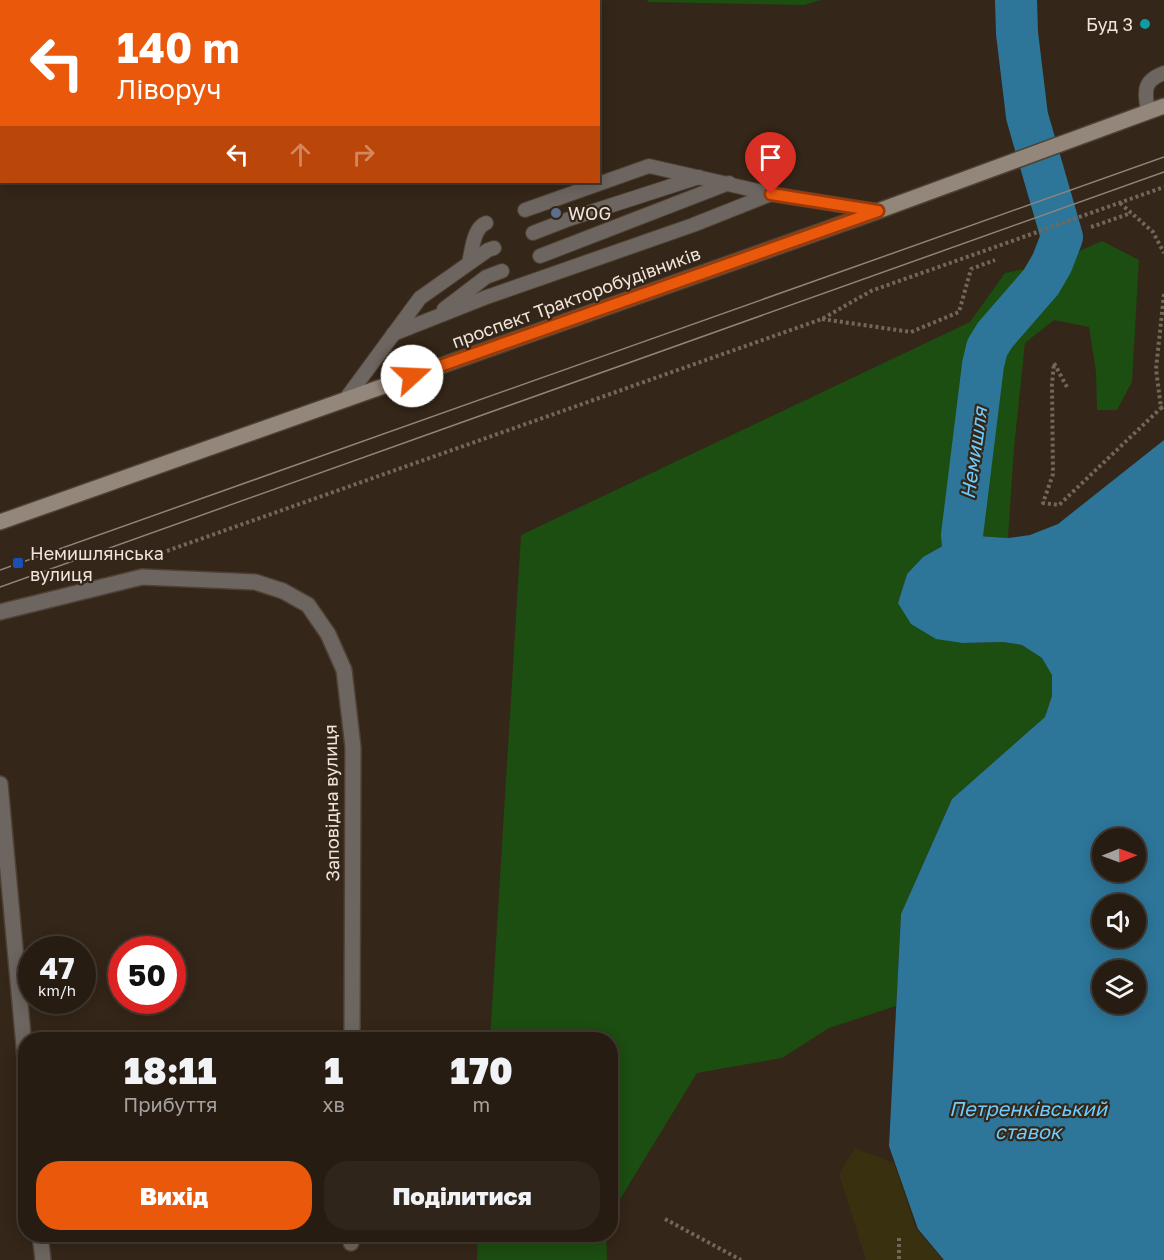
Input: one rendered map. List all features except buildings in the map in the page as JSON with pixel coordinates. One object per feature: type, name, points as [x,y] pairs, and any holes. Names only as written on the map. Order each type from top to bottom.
[{"type":"main road","name":"проспект Тракторобудівників","points":[[0,522],[878,211],[1164,106]]},
{"type":"street","name":"Заповідна вулиця","points":[[0,612],[142,577],[255,582],[283,591],[308,605],[328,634],[344,670],[353,747],[352,1032]]},
{"type":"street","points":[[0,784],[23,1032]]},
{"type":"street","points":[[41,1242],[43,1260]]},
{"type":"lane","points":[[1148,111],[1145,92],[1148,83],[1155,76],[1164,73]]},
{"type":"lane","points":[[525,210],[649,166],[771,194],[878,211]]},
{"type":"lane","points":[[533,233],[699,177]]},
{"type":"lane","points":[[540,256],[729,183]]},
{"type":"lane","points":[[393,334],[484,298],[693,225],[771,194]]},
{"type":"lane","points":[[469,263],[477,231],[486,223]]},
{"type":"lane","points":[[345,400],[420,298],[494,248]]},
{"type":"lane","points":[[427,321],[486,277],[502,271]]},
{"type":"path","points":[[146,558],[822,319],[871,291],[1164,187]]},
{"type":"path","points":[[1119,203],[1153,232],[1164,253]]},
{"type":"path","points":[[1091,227],[1131,213]]},
{"type":"path","points":[[822,319],[911,332],[959,312],[971,269],[995,260]]},
{"type":"path","points":[[1067,387],[1054,363],[1052,384],[1053,474],[1043,503],[1059,505],[1162,407],[1155,369],[1164,294]]},
{"type":"path","points":[[665,1219],[741,1260]]},
{"type":"path","points":[[899,1238],[899,1260]]},
{"type":"green space","points":[[647,0],[821,0],[804,5],[648,2]]},
{"type":"green space","points":[[1102,241],[1139,260],[1132,382],[1117,410],[1097,410],[1096,372],[1089,327],[1054,320],[1025,343],[1014,448],[1008,538],[962,535],[923,557],[907,574],[898,603],[963,643],[1003,642],[1022,645],[1042,658],[1052,674],[1052,696],[1045,717],[952,799],[901,914],[896,1006],[829,1028],[782,1058],[697,1073],[618,1203],[618,1032],[490,1032],[521,535],[970,322],[1005,273],[1052,263]]},
{"type":"green space","points":[[478,1242],[606,1242],[607,1260],[477,1260]]},
{"type":"sand","points":[[855,1148],[894,1163],[916,1229],[943,1260],[866,1260],[839,1174]]},
{"type":"water","name":"Петренківський ставок","points":[[1164,440],[1164,1260],[944,1260],[918,1229],[889,1146],[901,914],[952,799],[1045,717],[1052,696],[1052,675],[1042,658],[1022,645],[1003,642],[963,643],[936,639],[911,624],[898,603],[907,574],[923,557],[962,535],[1008,538],[1030,535],[1058,524]]},
{"type":"waterway","name":"Немишля","points":[[982,585],[968,569],[962,535],[983,365],[987,348],[995,335],[1041,282],[1052,263],[1062,237],[1027,116],[1017,33],[1016,0]]},
{"type":"tram line","points":[[0,570],[1164,157]]},
{"type":"tram line","points":[[0,587],[1164,172]]},
{"type":"place","name":"Буд 3","points":[[1145,24]]},
{"type":"place","name":"WOG","points":[[556,213]]},
{"type":"place","name":"Немишлянська вулиця","points":[[18,563]]},
{"type":"route","points":[[412,376],[878,211],[771,194]]}]
